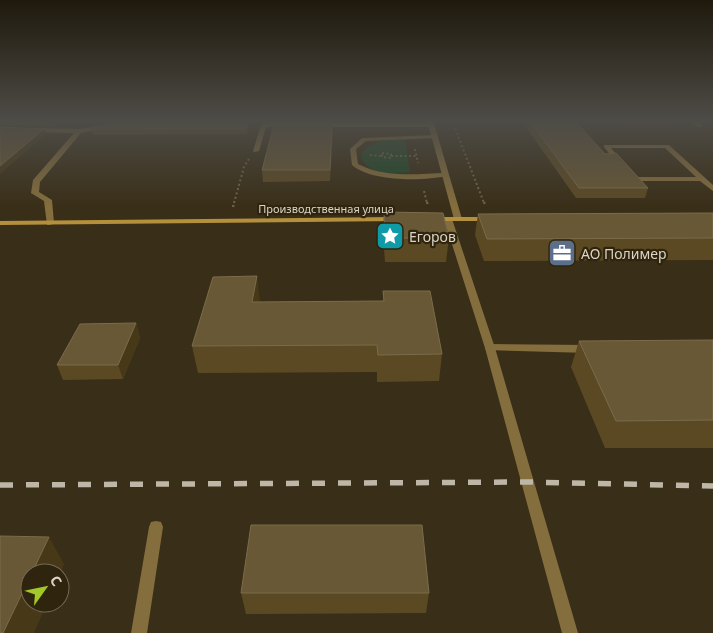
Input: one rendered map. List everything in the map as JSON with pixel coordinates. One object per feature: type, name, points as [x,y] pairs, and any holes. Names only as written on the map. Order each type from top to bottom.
[{"type":"street","points":[[50,223],[48,200],[35,193],[36,182],[64,150]]},
{"type":"street","points":[[353,150],[352,155],[355,166],[365,172],[389,175],[445,175]]},
{"type":"street","points":[[438,150],[458,219]]},
{"type":"street","points":[[609,150],[634,179],[702,179]]},
{"type":"street","points":[[671,150],[713,189]]},
{"type":"street","name":"Производственная улица","points":[[0,223],[402,219]]},
{"type":"street","points":[[422,219],[500,219]]},
{"type":"street","points":[[448,219],[490,348],[570,633]]},
{"type":"street","points":[[490,348],[597,349]]},
{"type":"street","points":[[139,633],[156,527]]},
{"type":"path","points":[[370,159],[368,155],[371,150]]},
{"type":"path","points":[[398,150],[399,158]]},
{"type":"path","points":[[464,150],[491,219]]},
{"type":"path","points":[[229,220],[244,167],[256,151]]},
{"type":"path","points":[[391,156],[399,158],[416,156]]},
{"type":"green space","points":[[366,150],[406,150],[410,172],[389,173],[374,170],[364,162],[361,155]]},
{"type":"building","points":[[0,150],[20,150],[0,166]]},
{"type":"building","points":[[267,150],[331,150],[330,170],[262,170]]},
{"type":"building","points":[[551,150],[601,150],[605,154],[616,153],[648,188],[579,188]]},
{"type":"building","points":[[384,212],[443,213],[449,238],[385,238]]},
{"type":"building","points":[[713,213],[713,238],[487,239],[478,214]]},
{"type":"building","points":[[257,276],[252,302],[384,301],[383,291],[430,291],[442,354],[378,355],[377,345],[192,346],[213,277]]},
{"type":"building","points":[[136,323],[118,365],[57,365],[80,324]]},
{"type":"building","points":[[713,340],[713,420],[616,421],[579,341]]},
{"type":"building","points":[[251,525],[422,525],[429,593],[241,593]]},
{"type":"building","points":[[0,536],[49,537],[37,563],[20,563],[20,598],[3,633],[0,633]]},
{"type":"railway","points":[[0,485],[528,482],[713,486]]},
{"type":"place","name":"Егоров","points":[[390,236]]},
{"type":"place","name":"АО Полимер","points":[[562,253]]}]
